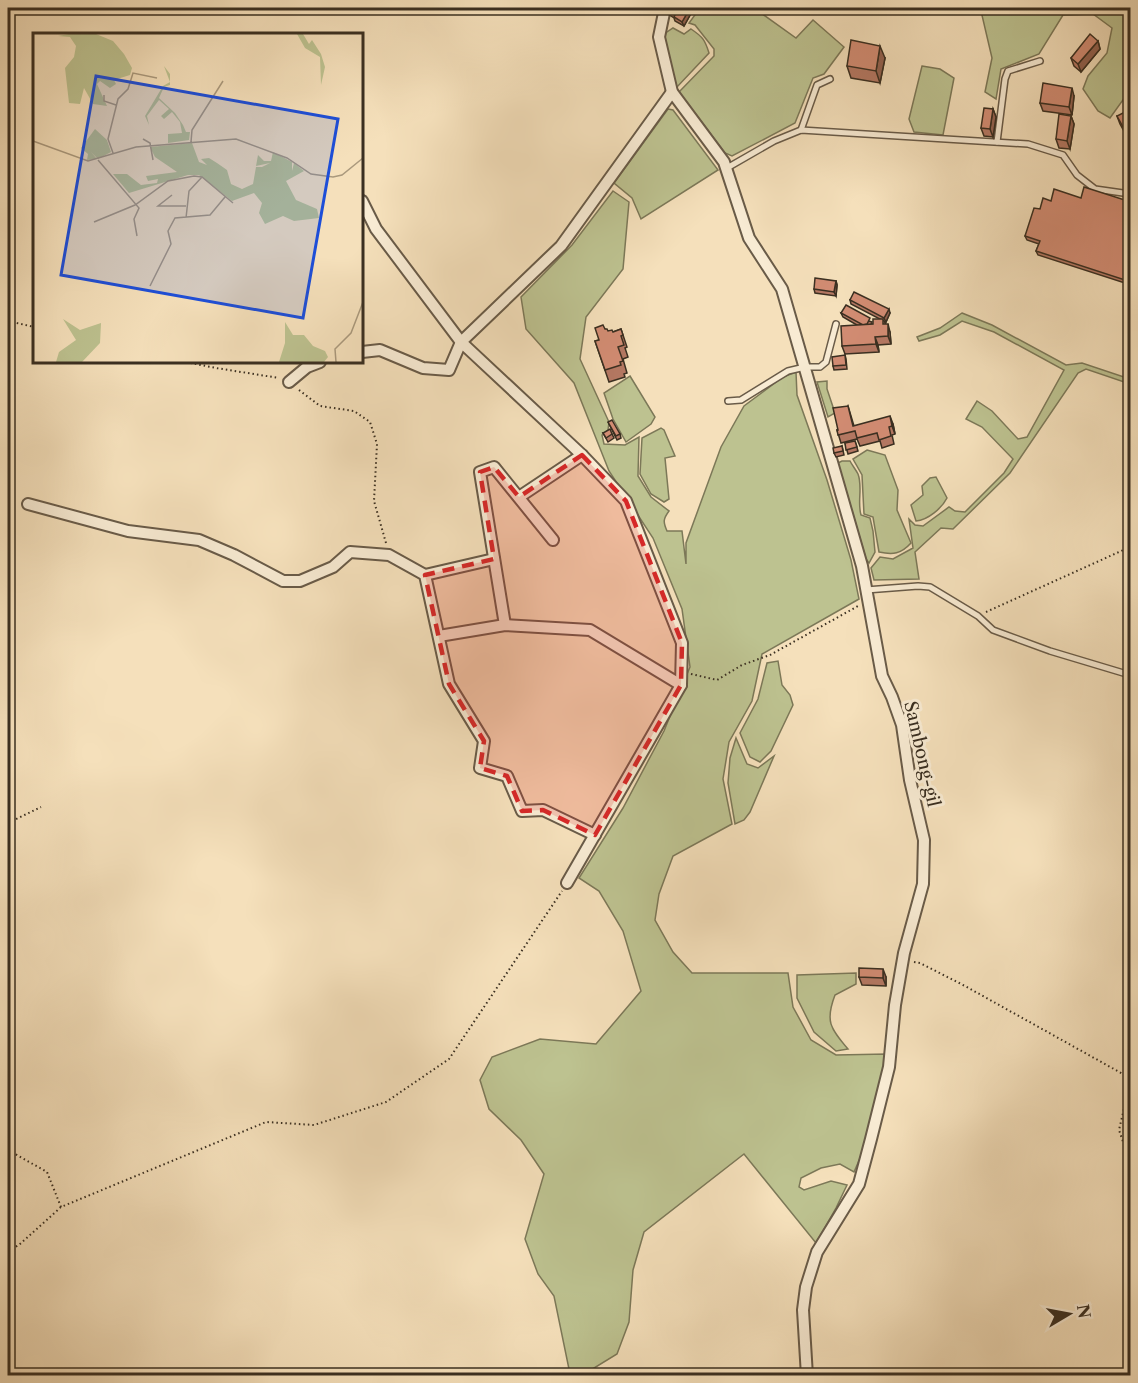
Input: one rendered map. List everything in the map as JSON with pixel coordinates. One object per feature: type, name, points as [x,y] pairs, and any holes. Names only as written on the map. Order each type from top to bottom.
[{"type":"street","points":[[363,352],[380,350],[423,368],[449,370],[461,342],[561,246],[672,93],[659,37],[665,8]]},
{"type":"street","name":"Sambong-gil","points":[[672,93],[724,162],[749,238],[782,289],[862,566],[882,676],[902,724],[910,780],[924,840],[923,884],[903,960],[895,1005],[889,1067],[859,1184],[817,1252],[806,1287],[803,1310],[807,1376]]},
{"type":"street","points":[[363,203],[376,229],[461,342],[582,455],[626,501],[682,643],[681,685],[567,884]]},
{"type":"street","points":[[289,382],[307,367],[317,363]]},
{"type":"street","points":[[519,497],[582,455]]},
{"type":"street","points":[[505,625],[480,472],[494,467],[553,540]]},
{"type":"street","points":[[28,504],[128,531],[199,540],[234,555],[283,581],[300,581],[333,567],[350,552],[389,555],[425,575],[494,559]]},
{"type":"street","points":[[425,575],[449,684],[484,741],[480,768],[507,776],[522,811],[543,810],[595,835]]},
{"type":"street","points":[[439,636],[505,625],[590,630],[681,685]]},
{"type":"lane","points":[[997,142],[1008,71],[1040,61]]},
{"type":"lane","points":[[801,130],[816,84],[830,79]]},
{"type":"lane","points":[[726,168],[774,141],[801,130],[997,142],[1028,144],[1062,155],[1077,175],[1095,189],[1131,194]]},
{"type":"lane","points":[[728,401],[741,400],[788,371],[805,367],[820,367],[826,362],[836,324]]},
{"type":"lane","points":[[867,595],[918,586],[930,587],[978,616],[993,630],[1050,651],[1131,675]]},
{"type":"path","points":[[8,321],[33,327]]},
{"type":"path","points":[[191,363],[286,379],[320,406],[354,411],[369,422],[377,444],[374,501],[389,555]]},
{"type":"path","points":[[978,616],[1131,547]]},
{"type":"path","points":[[681,671],[717,680],[742,666],[770,655],[867,595]]},
{"type":"path","points":[[8,823],[41,807]]},
{"type":"path","points":[[8,1251],[19,1245],[61,1207],[266,1122],[314,1125],[386,1102],[449,1059],[567,884]]},
{"type":"path","points":[[903,960],[920,963],[965,986],[1131,1080],[1119,1130],[1131,1162]]},
{"type":"path","points":[[8,1150],[47,1172],[61,1207]]},
{"type":"path","points":[[8,1369],[17,1376]]},
{"type":"highlighted area","points":[[582,455],[626,501],[682,643],[681,685],[595,835],[543,810],[522,811],[507,776],[480,768],[484,741],[449,684],[425,575],[494,559],[480,472],[494,467],[519,497]]},
{"type":"green space","points":[[700,8],[754,8],[796,38],[813,20],[844,47],[824,74],[813,78],[795,123],[732,156],[725,153],[679,92],[714,56],[714,49],[695,25],[689,23]]},
{"type":"green space","points":[[984,8],[1130,8],[1130,101],[1125,97],[1110,118],[1098,111],[1083,89],[1088,76],[1107,53],[1112,28],[1093,14],[1063,15],[1039,54],[1001,69],[996,99],[985,92],[992,58],[981,11]]},
{"type":"green space","points":[[673,28],[684,34],[691,29],[703,39],[709,53],[677,87],[674,84],[664,34]]},
{"type":"green space","points":[[922,66],[940,69],[954,78],[943,135],[914,132],[909,119]]},
{"type":"green space","points":[[668,109],[673,110],[718,170],[641,219],[632,198],[614,183]]},
{"type":"green space","points":[[613,191],[629,202],[623,269],[586,317],[580,359],[609,422],[608,430],[602,435],[604,444],[625,445],[639,437],[638,476],[651,497],[669,511],[664,521],[667,531],[682,531],[686,564],[686,543],[721,447],[744,406],[783,377],[796,372],[797,395],[827,480],[851,560],[859,599],[762,654],[752,701],[729,742],[723,779],[732,824],[673,856],[659,894],[655,920],[673,952],[692,973],[788,973],[793,1007],[811,1040],[836,1055],[887,1054],[861,1156],[854,1172],[840,1164],[821,1168],[801,1178],[799,1187],[804,1190],[831,1181],[847,1185],[816,1243],[744,1154],[644,1232],[633,1270],[629,1322],[617,1354],[586,1373],[570,1374],[554,1296],[538,1274],[525,1239],[544,1174],[521,1140],[489,1109],[480,1080],[492,1057],[540,1039],[596,1044],[641,991],[623,931],[599,891],[579,878],[623,808],[664,731],[690,667],[682,609],[653,538],[609,471],[574,383],[526,329],[521,297],[572,245]]},
{"type":"green space","points":[[962,313],[992,325],[1066,365],[1082,363],[1130,379],[1130,384],[1086,369],[1078,373],[1010,473],[953,529],[941,528],[915,552],[919,579],[874,580],[871,568],[880,557],[893,559],[913,548],[909,519],[915,525],[923,526],[949,507],[955,511],[965,512],[1004,473],[1013,459],[982,427],[966,419],[977,401],[992,411],[1018,439],[1027,437],[1064,370],[994,332],[962,321],[940,335],[919,341],[917,337],[940,328]]},
{"type":"green space","points":[[630,376],[655,417],[651,424],[626,442],[613,419],[604,393]]},
{"type":"green space","points":[[827,381],[827,389],[835,413],[828,417],[817,382]]},
{"type":"green space","points":[[661,428],[675,456],[665,458],[669,499],[664,502],[651,494],[640,474],[642,438]]},
{"type":"green space","points":[[867,450],[885,455],[898,490],[897,510],[911,543],[897,553],[879,552],[873,517],[864,514],[862,475],[853,459]]},
{"type":"green space","points":[[850,461],[858,474],[861,515],[870,518],[875,552],[869,563],[838,463]]},
{"type":"green space","points":[[936,477],[947,498],[934,513],[916,521],[911,505],[923,495],[922,486],[930,478]]},
{"type":"green space","points":[[778,661],[782,685],[790,695],[793,705],[771,751],[760,762],[750,757],[740,733],[758,699],[767,663]]},
{"type":"green space","points":[[736,738],[747,764],[758,768],[774,756],[750,812],[744,820],[735,824],[728,783],[730,758]]},
{"type":"green space","points":[[856,973],[856,984],[835,995],[830,1011],[833,1030],[848,1049],[836,1051],[814,1032],[797,998],[797,975]]},
{"type":"building","points":[[668,8],[690,8],[682,22],[666,10]]},
{"type":"building","points":[[1090,34],[1098,41],[1078,64],[1071,58]]},
{"type":"building","points":[[851,40],[880,46],[876,71],[847,66]]},
{"type":"building","points":[[1043,83],[1072,88],[1069,107],[1040,103]]},
{"type":"building","points":[[984,108],[993,109],[990,129],[981,128]]},
{"type":"building","points":[[1127,111],[1131,117],[1131,132],[1127,134],[1117,116]]},
{"type":"building","points":[[1059,114],[1071,116],[1067,141],[1056,139]]},
{"type":"building","points":[[1127,166],[1131,167],[1131,184],[1125,183]]},
{"type":"building","points":[[1084,187],[1131,202],[1131,282],[1036,251],[1040,241],[1025,236],[1034,208],[1040,209],[1043,198],[1051,201],[1054,189],[1081,198]]},
{"type":"building","points":[[815,278],[836,281],[834,292],[814,289]]},
{"type":"building","points":[[854,292],[889,309],[884,318],[850,300]]},
{"type":"building","points":[[846,305],[870,318],[867,324],[863,325],[841,313]]},
{"type":"building","points":[[873,319],[883,319],[883,324],[888,324],[888,336],[875,337],[876,344],[842,346],[841,326],[873,324]]},
{"type":"building","points":[[603,325],[608,331],[621,329],[624,345],[618,347],[623,361],[620,362],[621,365],[605,370],[595,341],[599,340],[595,328]]},
{"type":"building","points":[[845,355],[846,365],[833,366],[832,357]]},
{"type":"building","points":[[848,406],[853,426],[890,416],[891,436],[879,440],[877,433],[857,438],[855,431],[838,435],[833,408]]},
{"type":"building","points":[[612,420],[620,434],[616,436],[608,422]]},
{"type":"building","points":[[610,429],[612,434],[606,438],[603,433]]},
{"type":"building","points":[[855,441],[857,447],[846,450],[845,443]]},
{"type":"building","points":[[842,446],[843,451],[834,453],[833,448]]},
{"type":"building","points":[[859,968],[883,969],[883,978],[859,977]]}]
